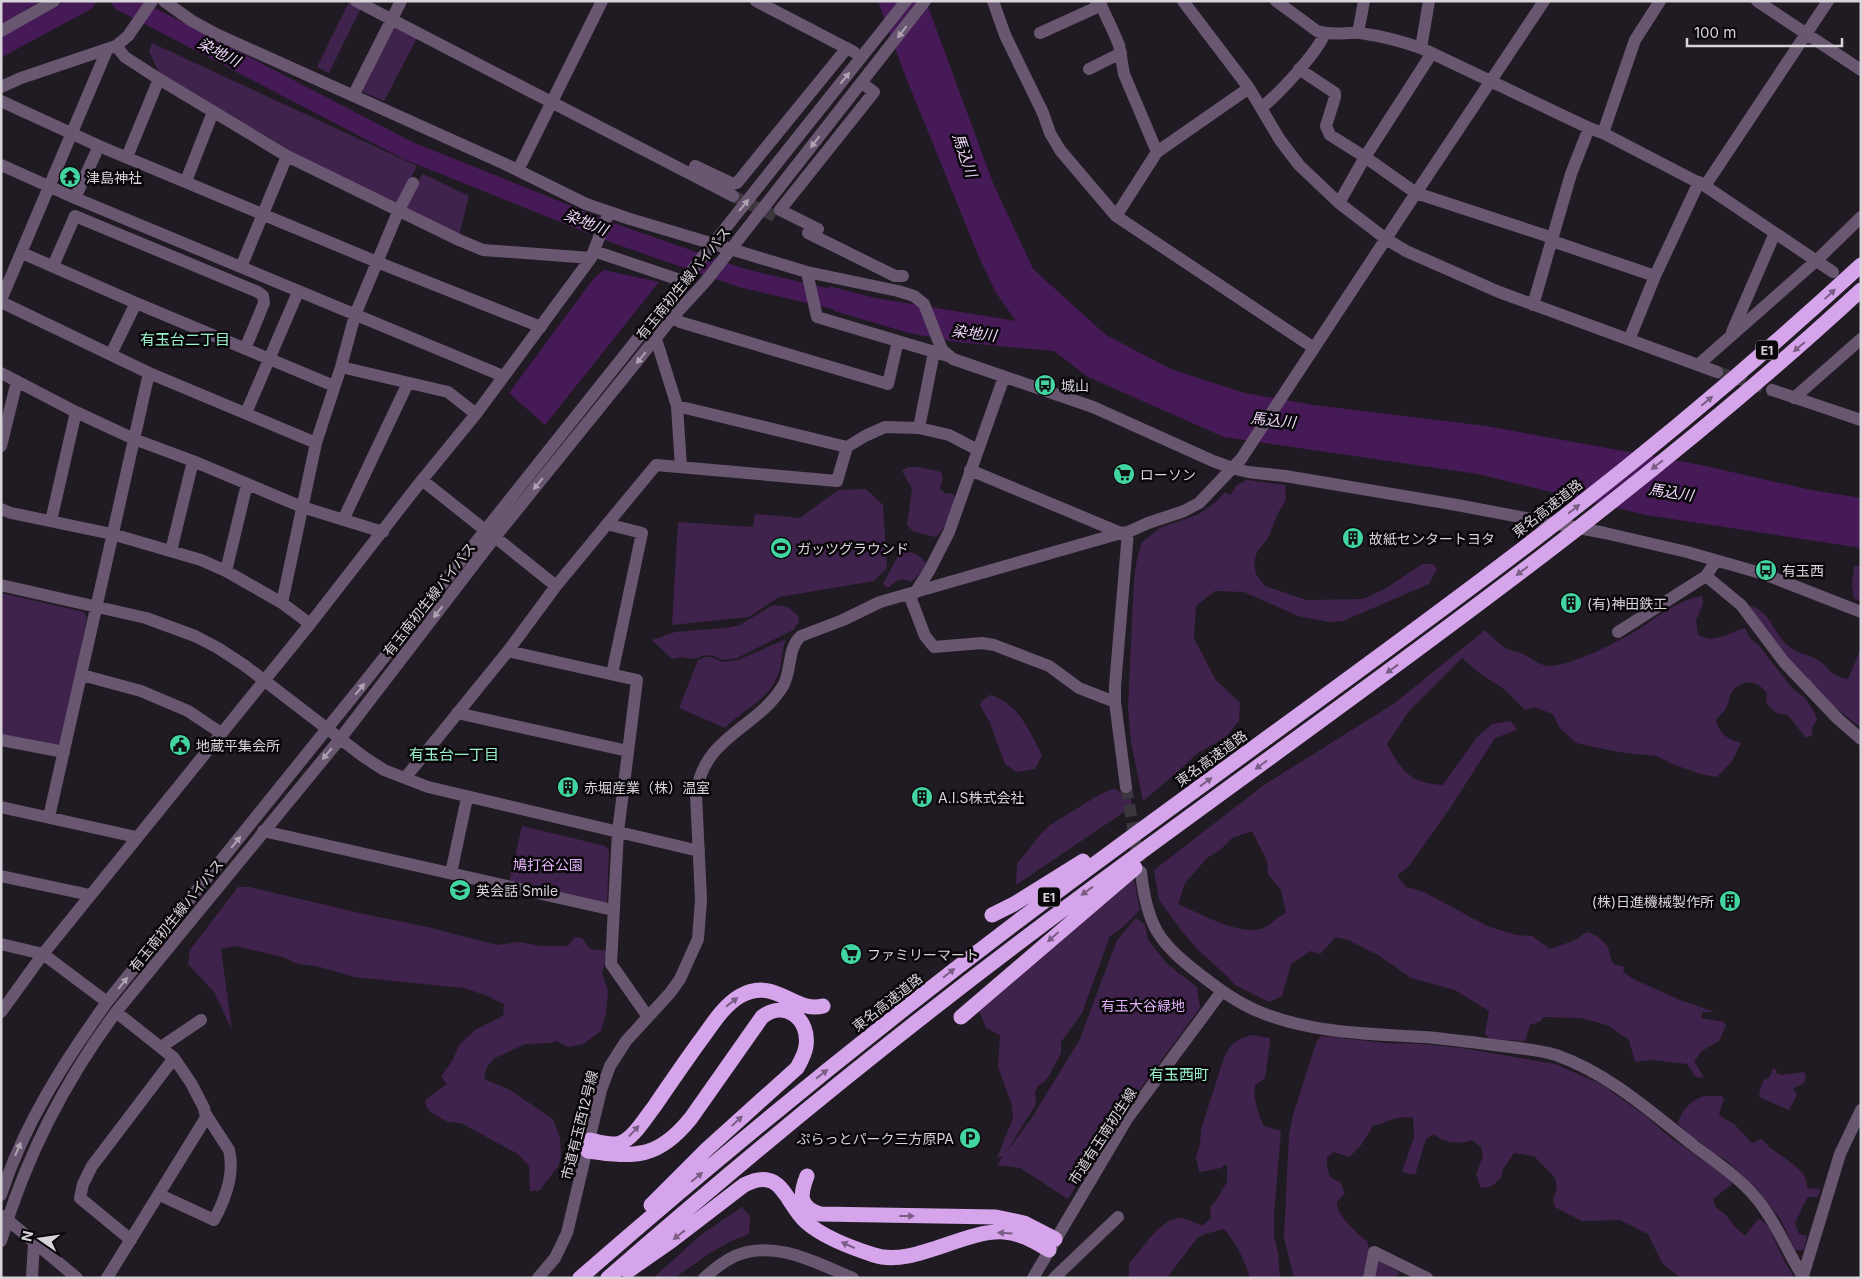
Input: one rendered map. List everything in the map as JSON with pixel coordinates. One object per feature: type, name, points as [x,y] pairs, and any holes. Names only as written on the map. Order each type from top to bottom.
[{"type":"highway","name":"東名高速道路","points":[[578,1278],[708,1168],[973,955],[1188,795],[1398,643],[1535,539],[1670,432],[1795,326],[1861,266]]},
{"type":"highway","name":"E1","points":[[608,1278],[796,1118],[967,982],[1075,900],[1408,657],[1561,542],[1695,435],[1807,340],[1861,290]]},
{"type":"highway","points":[[961,1017],[1223,792]]},
{"type":"highway","points":[[992,915],[1014,904],[1188,795]]},
{"type":"highway","points":[[589,1145],[622,1143],[630,1136],[648,1115],[724,1009],[742,995],[762,990],[784,996],[804,1006],[817,1008],[823,1006]]},
{"type":"highway","points":[[578,1278],[708,1149],[797,1068],[806,1044],[805,1033],[800,1021],[794,1014],[778,1009],[769,1011],[762,1017],[691,1118],[678,1134],[668,1142],[644,1154],[630,1156],[589,1145]]},
{"type":"highway","points":[[807,1176],[802,1189],[804,1202],[807,1208],[820,1214],[996,1216],[1024,1223],[1052,1244]]},
{"type":"highway","points":[[618,1278],[672,1241],[753,1180],[770,1181],[780,1186],[806,1221],[822,1232],[862,1251],[886,1258],[904,1257],[976,1236],[1002,1232],[1052,1244]]},
{"type":"street","points":[[1,31],[54,1]]},
{"type":"street","points":[[164,1],[192,21],[218,35],[518,170],[608,214],[728,252],[807,272],[906,293],[920,300],[924,304],[937,348],[919,428]]},
{"type":"street","points":[[356,1],[687,170],[733,196]]},
{"type":"street","points":[[353,96],[401,1]]},
{"type":"street","points":[[518,170],[602,1]]},
{"type":"street","points":[[756,1],[863,56]]},
{"type":"street","name":"有玉南初生線バイパス","points":[[1,1241],[5,1217],[37,1144],[73,1075],[94,1042],[116,1012],[340,739],[490,534],[686,278],[906,1]]},
{"type":"street","name":"有玉南初生線バイパス","points":[[1,1195],[10,1167],[23,1137],[49,1089],[107,1002],[327,728],[706,280],[925,1]]},
{"type":"street","points":[[993,1],[1005,35],[1043,113],[1053,139],[1066,158],[1116,216],[1314,348]]},
{"type":"street","points":[[1183,1],[1249,88],[1280,140],[1299,164],[1339,203],[1386,239],[1406,251],[1499,292],[1718,372]]},
{"type":"street","points":[[1276,1],[1317,31],[1325,33],[1358,33],[1394,39],[1426,50],[1603,134],[1702,184],[1833,272]]},
{"type":"street","points":[[1358,33],[1364,1]]},
{"type":"street","points":[[1339,203],[1426,50],[1429,1]]},
{"type":"street","name":"市道有玉西12号線","points":[[538,1278],[555,1258],[568,1233],[602,1090],[610,1066],[626,1041],[670,993],[680,978],[698,939],[701,907],[696,795],[701,771],[711,754],[777,694],[788,673],[791,654],[796,641],[801,636],[843,620],[880,602],[1124,532],[1184,511],[1199,502],[1237,463],[1544,1]]},
{"type":"street","points":[[1603,134],[1635,40],[1660,1]]},
{"type":"street","points":[[1757,1],[1861,70]]},
{"type":"street","points":[[1629,340],[1655,276],[1702,184],[1828,1]]},
{"type":"street","points":[[1040,33],[1093,9],[1099,2],[1109,19],[1120,53],[1124,74],[1157,152]]},
{"type":"street","points":[[1,87],[21,78],[111,48],[132,30],[150,4]]},
{"type":"street","points":[[1261,108],[1272,99],[1299,69],[1322,40],[1325,33]]},
{"type":"street","points":[[111,48],[287,156],[398,212],[483,250],[592,254],[686,278]]},
{"type":"street","points":[[111,48],[49,186],[1,301],[150,373],[316,444]]},
{"type":"street","points":[[687,170],[695,166],[733,184],[737,183],[847,48]]},
{"type":"street","points":[[1089,69],[1120,53]]},
{"type":"street","points":[[1299,69],[1336,94],[1326,126],[1330,135],[1416,193],[1655,276]]},
{"type":"street","points":[[127,157],[159,79]]},
{"type":"street","points":[[814,236],[818,229],[780,210],[874,92],[862,83]]},
{"type":"street","points":[[1116,216],[1157,152],[1249,88]]},
{"type":"street","points":[[1,101],[99,146],[377,262],[541,327]]},
{"type":"street","points":[[186,181],[213,112]]},
{"type":"street","points":[[1533,305],[1570,174],[1589,128]]},
{"type":"street","points":[[76,198],[99,146]]},
{"type":"street","points":[[241,267],[287,156]]},
{"type":"street","points":[[3,170],[49,186],[298,292],[503,376]]},
{"type":"street","points":[[282,602],[316,444],[341,367],[355,315],[398,212],[413,183]]},
{"type":"street","points":[[2,1011],[43,954],[310,624],[476,414],[541,327],[592,254],[608,214]]},
{"type":"street","points":[[53,266],[75,216],[258,292],[263,296],[264,303],[245,349]]},
{"type":"street","points":[[775,216],[895,276],[903,276]]},
{"type":"street","points":[[1698,365],[1817,260],[1861,218]]},
{"type":"street","points":[[1731,335],[1775,233]]},
{"type":"street","points":[[22,253],[334,386]]},
{"type":"street","points":[[807,272],[817,317],[898,341],[937,348],[948,356],[1094,407],[1213,462],[1237,463],[1248,472],[1285,476],[1419,498],[1605,533],[1687,552],[1764,574],[1861,612]]},
{"type":"street","points":[[246,413],[298,292]]},
{"type":"street","points":[[111,354],[136,303]]},
{"type":"street","points":[[672,318],[888,384],[898,341]]},
{"type":"street","points":[[656,339],[676,406],[681,467]]},
{"type":"street","points":[[1794,398],[1861,339]]},
{"type":"street","points":[[341,367],[448,392],[476,414]]},
{"type":"street","points":[[1,373],[76,412],[134,439],[193,461],[302,507],[383,532]]},
{"type":"street","points":[[49,817],[150,373]]},
{"type":"street","points":[[1004,377],[949,532],[929,571],[912,594],[925,636],[934,647],[982,643],[994,645],[1049,666],[1079,688],[1092,695],[1115,702]]},
{"type":"street","points":[[1,446],[17,382]]},
{"type":"street","points":[[343,520],[408,383]]},
{"type":"street","points":[[1772,390],[1861,420]]},
{"type":"street","points":[[676,406],[847,448]]},
{"type":"street","points":[[51,521],[76,412]]},
{"type":"street","points":[[405,778],[508,651],[556,586],[656,465],[837,481],[847,448],[865,436],[885,427],[919,428],[949,435],[978,450]]},
{"type":"street","points":[[171,551],[193,461]]},
{"type":"street","points":[[970,470],[1124,532],[1115,702],[1126,788]]},
{"type":"street","points":[[422,480],[556,586]]},
{"type":"street","points":[[226,571],[247,484]]},
{"type":"street","points":[[1,509],[11,513],[112,534],[201,560],[226,571],[282,602],[310,624]]},
{"type":"street","points":[[607,524],[642,532],[612,674]]},
{"type":"street","points":[[1618,632],[1706,576],[1716,561]]},
{"type":"street","points":[[1706,576],[1741,605],[1784,662],[1838,719],[1861,739]]},
{"type":"street","points":[[1,585],[162,622],[195,636],[218,648],[264,680],[340,739],[384,770],[428,787],[467,798],[699,851]]},
{"type":"street","points":[[508,651],[637,680],[618,832],[611,964],[648,1017]]},
{"type":"street","points":[[82,675],[142,691],[188,711],[221,733]]},
{"type":"street","points":[[457,713],[628,751]]},
{"type":"street","points":[[1,740],[64,752]]},
{"type":"street","points":[[451,873],[467,798]]},
{"type":"street","points":[[1,806],[136,837]]},
{"type":"street","points":[[264,831],[613,910]]},
{"type":"street","points":[[1141,872],[1148,914],[1159,937],[1183,962],[1241,1003],[1267,1014],[1314,1027],[1376,1036],[1424,1037],[1556,1055],[1580,1066],[1620,1090],[1746,1187],[1761,1204],[1777,1228],[1784,1245],[1803,1277]]},
{"type":"street","points":[[1,876],[90,895]]},
{"type":"street","points":[[1,944],[43,954],[107,1002]]},
{"type":"street","name":"市道有玉南初生線","points":[[1033,1278],[1127,1119],[1222,991]]},
{"type":"street","points":[[116,1012],[174,1058],[192,1083],[207,1116],[229,1150],[231,1166],[229,1184],[214,1220],[160,1195]]},
{"type":"street","points":[[161,1047],[201,1020]]},
{"type":"street","points":[[131,1240],[80,1198],[92,1166],[174,1058]]},
{"type":"street","points":[[1803,1277],[1840,1154],[1861,1110]]},
{"type":"street","points":[[107,1278],[160,1195],[207,1116]]},
{"type":"street","points":[[5,1217],[77,1278]]},
{"type":"street","points":[[1054,1278],[1118,1217]]},
{"type":"street","points":[[32,1278],[34,1242]]},
{"type":"street","points":[[704,1278],[734,1257],[756,1250],[783,1251],[853,1278]]},
{"type":"street","points":[[1369,1278],[1374,1252],[1427,1278]]},
{"type":"green space","points":[[349,2],[361,8],[329,73],[317,67]]},
{"type":"green space","points":[[394,27],[418,36],[384,101],[363,92],[362,88]]},
{"type":"green space","points":[[152,43],[417,166],[400,200],[393,203],[293,152],[159,73],[149,51]]},
{"type":"green space","points":[[423,174],[469,196],[459,235],[406,211],[406,205]]},
{"type":"green space","points":[[908,467],[941,472],[943,477],[940,489],[945,493],[954,494],[950,517],[936,537],[914,532],[907,525],[912,489],[902,471]]},
{"type":"green space","points":[[1247,480],[1285,485],[1286,500],[1278,513],[1268,538],[1257,552],[1254,562],[1256,574],[1265,586],[1306,600],[1363,599],[1385,589],[1422,564],[1433,564],[1437,569],[1429,584],[1343,621],[1329,622],[1298,616],[1244,592],[1215,591],[1196,606],[1194,638],[1215,679],[1240,703],[1239,721],[1226,737],[1196,754],[1143,801],[1131,742],[1128,708],[1134,580],[1142,542],[1160,528],[1199,514],[1216,502],[1225,492],[1230,495],[1237,485]]},
{"type":"green space","name":"ガッツグラウンド","points":[[866,489],[883,505],[887,568],[874,581],[779,597],[749,617],[672,625],[678,522],[753,527],[755,514],[800,518],[838,490]]},
{"type":"green space","points":[[900,552],[908,552],[921,557],[926,563],[924,569],[911,582],[899,580],[888,588],[883,584]]},
{"type":"green space","points":[[1854,566],[1861,566],[1861,601],[1854,598],[1852,584]]},
{"type":"green space","points":[[1,593],[84,612],[87,618],[62,743],[53,746],[1,734]]},
{"type":"green space","points":[[1702,596],[1703,604],[1696,620],[1698,635],[1710,639],[1722,637],[1745,628],[1749,637],[1760,647],[1792,688],[1805,698],[1813,710],[1817,719],[1812,728],[1812,735],[1806,738],[1788,715],[1776,713],[1766,703],[1767,693],[1759,685],[1749,682],[1745,683],[1735,688],[1731,693],[1726,708],[1716,720],[1725,736],[1741,743],[1732,761],[1717,777],[1701,774],[1656,756],[1618,752],[1576,743],[1559,727],[1553,714],[1534,707],[1525,710],[1504,689],[1482,675],[1462,658],[1409,711],[1387,744],[1397,762],[1408,774],[1422,782],[1443,785],[1477,737],[1492,724],[1511,721],[1517,730],[1495,738],[1452,805],[1409,866],[1397,876],[1406,887],[1424,892],[1487,926],[1516,935],[1532,936],[1550,949],[1573,941],[1587,932],[1590,933],[1603,941],[1608,947],[1612,962],[1624,967],[1623,972],[1633,979],[1680,1000],[1715,1012],[1703,1012],[1701,1018],[1724,1022],[1726,1026],[1719,1041],[1702,1051],[1694,1061],[1704,1078],[1696,1077],[1687,1064],[1652,1060],[1635,1062],[1629,1040],[1607,1025],[1581,1018],[1544,1017],[1539,1022],[1530,1025],[1525,1041],[1489,1039],[1485,1033],[1489,1011],[1455,990],[1411,978],[1378,955],[1348,940],[1336,937],[1320,954],[1310,951],[1291,964],[1282,996],[1269,1002],[1235,985],[1197,949],[1159,900],[1154,870],[1264,785],[1395,703],[1485,630],[1507,649],[1523,654],[1542,665],[1560,665],[1612,644],[1672,608]],"holes":[[[1252,831],[1267,861],[1268,874],[1281,890],[1286,913],[1263,928],[1254,930],[1232,927],[1178,904],[1185,883],[1207,858],[1221,849],[1232,838]]]},
{"type":"green space","points":[[1745,604],[1754,607],[1765,615],[1785,643],[1796,651],[1816,659],[1832,673],[1841,677],[1848,679],[1861,648],[1861,728],[1830,703],[1786,658]]},
{"type":"green space","points":[[773,605],[788,607],[798,616],[799,622],[793,630],[737,658],[722,660],[712,655],[701,656],[695,659],[680,657],[672,659],[652,640],[675,632],[740,625]]},
{"type":"green space","points":[[786,639],[779,672],[773,685],[761,698],[725,728],[679,708],[698,660],[711,657],[722,662],[738,660]]},
{"type":"green space","points":[[990,695],[1009,704],[1022,719],[1042,755],[1035,769],[1017,772],[1005,764],[990,723],[980,705]]},
{"type":"green space","points":[[1115,788],[1123,795],[1129,795],[1133,806],[1016,885],[1017,864],[1050,825],[1099,795]]},
{"type":"green space","name":"鳩打谷公園","points":[[522,826],[605,846],[609,850],[607,902],[601,906],[508,887]]},
{"type":"green space","name":"有玉大谷緑地","points":[[1134,879],[1140,910],[1123,927],[1110,936],[1082,1013],[1061,1042],[1061,1053],[1050,1074],[1035,1091],[1036,1104],[1005,1154],[1031,1119],[1079,1041],[1117,940],[1136,918],[1145,925],[1148,940],[1167,964],[1197,987],[1200,1008],[1118,1119],[1068,1199],[1020,1168],[997,1165],[1003,1156],[997,1158],[1013,1118],[1012,1105],[998,1067],[1000,1035],[986,1028],[979,1010]]},
{"type":"green space","points":[[238,887],[250,887],[428,927],[497,945],[519,942],[540,946],[568,946],[575,937],[582,938],[590,949],[608,951],[602,973],[608,990],[606,1014],[601,1031],[583,1044],[569,1047],[556,1041],[525,1044],[493,1059],[486,1069],[484,1079],[510,1090],[553,1119],[560,1138],[561,1154],[559,1165],[539,1191],[530,1191],[529,1166],[518,1154],[461,1123],[448,1122],[430,1112],[426,1106],[425,1100],[447,1084],[441,1077],[452,1061],[460,1044],[475,1030],[503,1016],[504,1004],[464,988],[354,977],[236,946],[221,949],[232,1030],[214,992],[188,964],[190,950]]},
{"type":"green space","points":[[1251,1035],[1270,1038],[1265,1078],[1255,1085],[1255,1101],[1264,1126],[1281,1131],[1274,1216],[1274,1236],[1278,1253],[1280,1278],[1250,1278],[1240,1252],[1224,1229],[1197,1238],[1167,1278],[1129,1278],[1129,1263],[1158,1229],[1179,1218],[1202,1226],[1211,1218],[1210,1207],[1227,1182],[1227,1164],[1221,1168],[1199,1172],[1196,1157],[1200,1144],[1201,1129],[1224,1058],[1231,1045]]},
{"type":"green space","points":[[1321,1036],[1462,1048],[1555,1064],[1601,1084],[1647,1117],[1671,1138],[1729,1179],[1732,1184],[1713,1199],[1716,1208],[1725,1214],[1745,1236],[1758,1219],[1762,1221],[1772,1233],[1783,1259],[1794,1278],[1681,1278],[1662,1263],[1648,1234],[1620,1220],[1582,1221],[1555,1207],[1553,1199],[1557,1189],[1555,1178],[1534,1156],[1514,1153],[1503,1169],[1501,1178],[1492,1186],[1481,1188],[1476,1174],[1483,1157],[1481,1147],[1472,1140],[1452,1142],[1433,1134],[1426,1139],[1415,1175],[1402,1172],[1414,1137],[1413,1118],[1407,1117],[1396,1118],[1373,1126],[1362,1144],[1349,1157],[1334,1152],[1327,1157],[1330,1177],[1341,1183],[1345,1194],[1337,1203],[1339,1212],[1354,1230],[1367,1241],[1369,1248],[1364,1278],[1294,1278],[1284,1238],[1289,1135],[1293,1115],[1316,1043]]},
{"type":"green space","points":[[1773,1068],[1777,1070],[1776,1073],[1781,1075],[1804,1072],[1806,1076],[1804,1083],[1793,1089],[1797,1095],[1789,1110],[1759,1097],[1764,1080],[1769,1078]]},
{"type":"green space","points":[[1704,1096],[1722,1096],[1724,1099],[1719,1113],[1721,1117],[1734,1124],[1752,1143],[1761,1139],[1771,1149],[1792,1163],[1804,1176],[1807,1188],[1820,1189],[1817,1197],[1807,1198],[1795,1223],[1799,1234],[1807,1236],[1804,1250],[1795,1250],[1781,1220],[1758,1190],[1726,1160],[1713,1153],[1699,1141],[1694,1140],[1678,1123],[1688,1106]]},
{"type":"green space","points":[[742,1207],[750,1216],[749,1234],[731,1241],[710,1253],[674,1278],[653,1278],[702,1234]]},
{"type":"green space","points":[[1376,1259],[1399,1272],[1396,1278],[1373,1278]]},
{"type":"water","points":[[1,1],[40,1],[1,25]]},
{"type":"water","name":"馬込川","points":[[878,1],[926,1],[993,183],[1033,269],[1106,335],[1173,370],[1245,393],[1314,405],[1486,426],[1701,465],[1811,490],[1861,498],[1861,548],[1646,515],[1478,474],[1224,437],[1088,377],[1054,351],[957,342],[909,333],[834,311],[829,286],[875,298],[1016,321],[996,293],[978,255],[903,70]]},
{"type":"water","points":[[604,270],[659,282],[545,425],[509,393],[594,278]]},
{"type":"waterway","points":[[1,47],[86,1]]},
{"type":"waterway","name":"染地川","points":[[121,1],[409,151],[613,233],[742,278],[856,306]]},
{"type":"tunnel","points":[[733,196],[775,216]]},
{"type":"tunnel","points":[[1717,372],[1772,390]]},
{"type":"tunnel","points":[[1126,787],[1139,862]]},
{"type":"place","name":"津島神社","points":[[70,177]]},
{"type":"place","name":"城山","points":[[1045,385]]},
{"type":"place","name":"ローソン","points":[[1124,474]]},
{"type":"place","name":"故紙センタートヨタ","points":[[1353,538]]},
{"type":"place","name":"ガッツグラウンド","points":[[781,548]]},
{"type":"place","name":"有玉西","points":[[1766,570]]},
{"type":"place","name":"(有)神田鉄工","points":[[1571,603]]},
{"type":"place","name":"地蔵平集会所","points":[[180,745]]},
{"type":"place","name":"赤堀産業（株）温室","points":[[568,787]]},
{"type":"place","name":"A.I.S株式会社","points":[[922,797]]},
{"type":"place","name":"英会話 Smile","points":[[460,890]]},
{"type":"place","name":"(株)日進機械製作所","points":[[1730,901]]},
{"type":"place","name":"ファミリーマート","points":[[851,954]]},
{"type":"place","name":"ぷらっとパーク三方原PA","points":[[970,1138]]},
{"type":"district","name":"有玉台二丁目","points":[[185,339]]},
{"type":"district","name":"有玉台一丁目","points":[[454,754]]},
{"type":"district","name":"有玉西町","points":[[1179,1074]]}]
